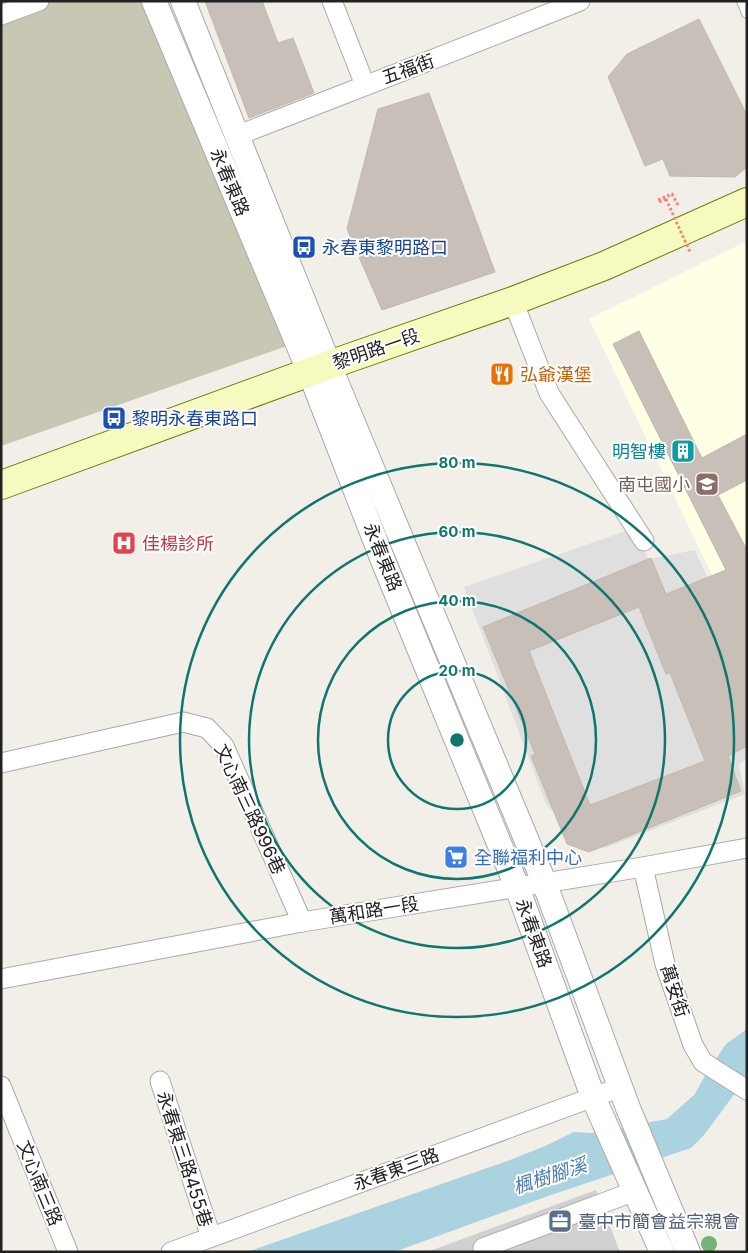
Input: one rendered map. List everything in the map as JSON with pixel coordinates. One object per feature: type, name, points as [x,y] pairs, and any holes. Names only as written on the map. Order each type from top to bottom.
[{"type":"main road","name":"黎明路一段","points":[[1,485],[319,369],[513,301],[604,266],[747,202]]},
{"type":"street","points":[[1,15],[39,1]]},
{"type":"street","name":"永春東路","points":[[154,1],[319,369],[544,882],[624,1097],[688,1252]]},
{"type":"street","name":"永春東路","points":[[183,1],[236,136],[319,369],[388,572],[517,887],[598,1107],[634,1187]]},
{"type":"street","points":[[332,1],[365,85]]},
{"type":"street","name":"五福街","points":[[236,136],[365,85],[427,63],[580,1]]},
{"type":"street","points":[[513,301],[549,393],[644,541]]},
{"type":"street","name":"文心南三路996巷","points":[[1,764],[183,722],[208,728],[224,746],[302,922]]},
{"type":"street","name":"萬和路一段","points":[[1,979],[302,922],[643,867],[747,848]]},
{"type":"street","name":"萬安街","points":[[643,867],[666,964],[693,1045],[703,1062],[747,1090]]},
{"type":"street","name":"永春東三路455巷","points":[[160,1081],[211,1237]]},
{"type":"street","name":"文心南三路","points":[[1,1086],[68,1252]]},
{"type":"street","name":"永春東三路","points":[[171,1252],[624,1097]]},
{"type":"street","points":[[483,1248],[634,1187],[662,1252]]},
{"type":"lane","points":[[742,1],[747,13]]},
{"type":"path","points":[[672,194],[658,200],[659,202],[666,199],[690,252]]},
{"type":"shaded area","points":[[1,1],[141,1],[287,346],[1,446]]},
{"type":"shaded area","name":"南屯國小","points":[[747,241],[747,648],[589,319]]},
{"type":"shaded area","points":[[632,529],[649,559],[695,550],[747,662],[747,758],[739,764],[745,794],[605,848],[579,841],[546,804],[464,587]]},
{"type":"shaded area","name":"臺中市簡會益宗親會","points":[[596,1190],[620,1252],[427,1252]]},
{"type":"water","name":"楓樹腳溪","points":[[747,1029],[747,1077],[704,1135],[691,1148],[548,1196],[394,1252],[247,1252],[510,1160],[574,1132],[591,1133],[667,1119],[695,1094],[726,1044]]},
{"type":"building","points":[[205,1],[262,1],[278,43],[293,38],[314,93],[249,118]]},
{"type":"building","points":[[699,19],[747,115],[747,167],[735,177],[670,176],[663,159],[645,166],[608,77],[627,54]]},
{"type":"building","points":[[429,93],[495,272],[382,310],[347,229],[378,109]]},
{"type":"building","points":[[639,331],[702,458],[747,434],[747,480],[718,495],[747,550],[747,746],[728,756],[741,791],[589,852],[567,844],[531,756],[535,754],[483,627],[651,558],[666,594],[726,570],[613,344]],"holes":[[[639,607],[666,674],[670,673],[705,761],[590,805],[529,651]]]},
{"type":"place","name":"永春東黎明路口","points":[[304,247]]},
{"type":"place","name":"弘爺漢堡","points":[[502,374]]},
{"type":"place","name":"黎明永春東路口","points":[[114,418]]},
{"type":"place","name":"明智樓","points":[[683,451]]},
{"type":"place","name":"南屯國小","points":[[707,484]]},
{"type":"place","name":"佳楊診所","points":[[124,543]]},
{"type":"place","name":"全聯福利中心","points":[[456,857]]},
{"type":"place","name":"臺中市簡會益宗親會","points":[[560,1221]]}]
